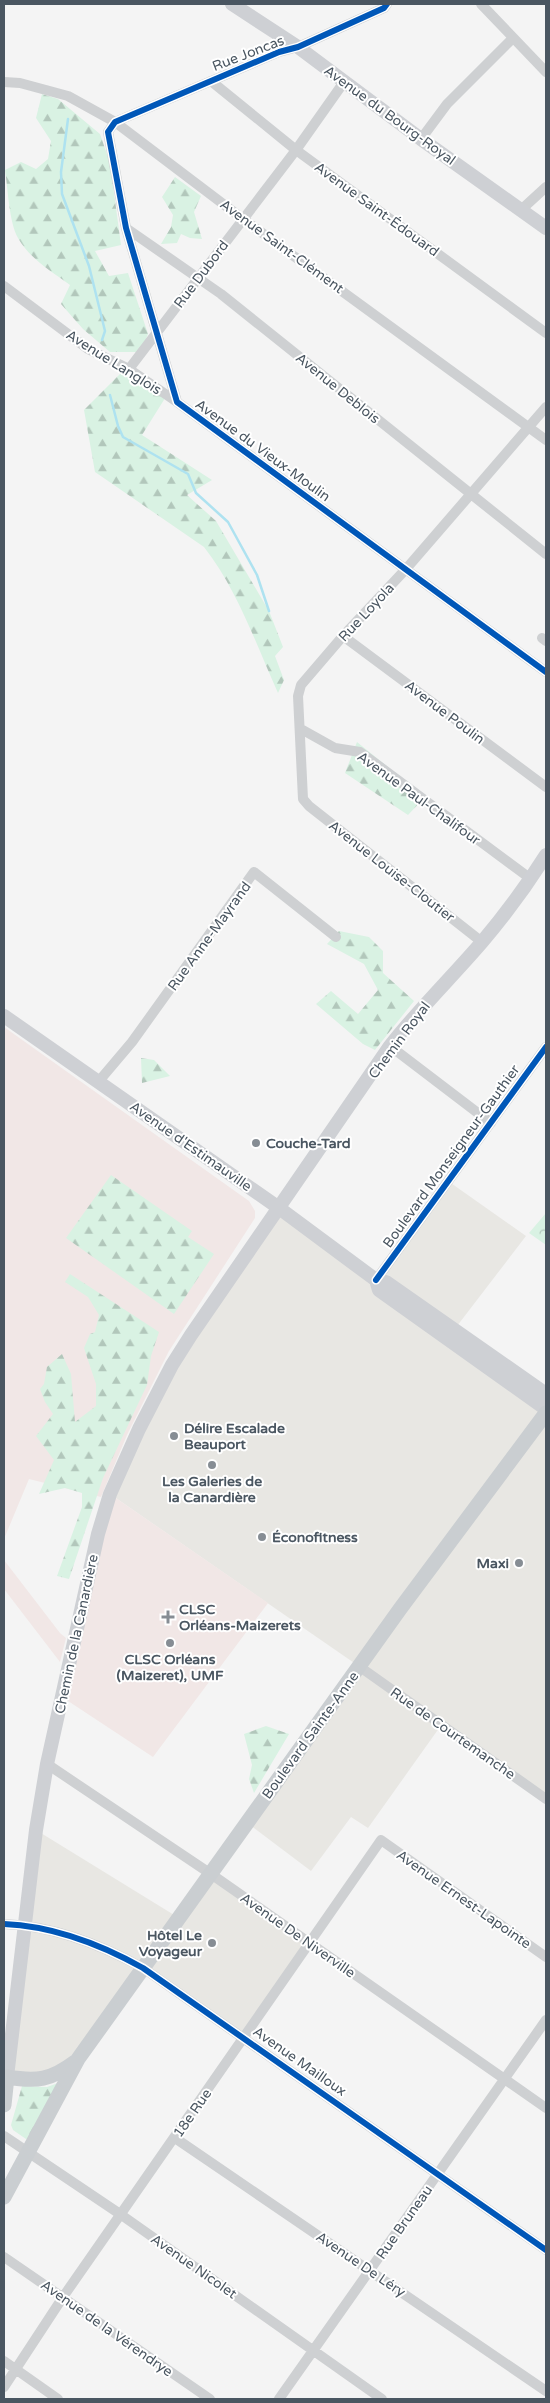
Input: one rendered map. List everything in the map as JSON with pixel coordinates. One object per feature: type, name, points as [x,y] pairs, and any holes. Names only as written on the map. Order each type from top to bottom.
[{"type":"main road","name":"Avenue du Bourg-Royal","points":[[232,4],[298,47],[421,139],[546,228]]},
{"type":"main road","name":"Chemin Royal","points":[[279,1208],[390,1046],[416,1014],[482,942],[531,879],[546,855]]},
{"type":"main road","name":"Avenue d'Estimauville","points":[[4,1016],[100,1081],[279,1208],[376,1280],[386,1282],[546,1394]]},
{"type":"main road","name":"Chemin de la Canardière","points":[[4,2105],[23,1924],[47,1764],[89,1569],[110,1494],[139,1429],[172,1365],[279,1208]]},
{"type":"main road","name":"Avenue d'Estimauville","points":[[376,1280],[379,1290],[546,1409]]},
{"type":"main road","name":"Boulevard Sainte-Anne","points":[[4,2197],[30,2152],[78,2059],[400,1609],[546,1413]]},
{"type":"main road","name":"Boulevard Sainte-Anne","points":[[7,2077],[29,2080],[46,2079],[63,2071],[78,2059]]},
{"type":"street","name":"Rue Joncas","points":[[115,122],[279,52],[298,47],[384,8],[387,4]]},
{"type":"street","points":[[481,4],[546,72]]},
{"type":"street","points":[[421,139],[447,104],[513,38]]},
{"type":"street","name":"Avenue Saint-Édouard","points":[[211,81],[296,150],[546,333]]},
{"type":"street","name":"Avenue Saint-Clément","points":[[4,82],[20,83],[68,96],[115,122],[243,219],[546,440]]},
{"type":"street","name":"Rue Dubord","points":[[129,369],[296,150],[344,82]]},
{"type":"street","name":"Avenue du Vieux-Moulin","points":[[115,122],[108,132],[126,228],[177,402],[546,672]]},
{"type":"street","points":[[522,210],[546,187]]},
{"type":"street","name":"Avenue Deblois","points":[[126,228],[198,278],[546,554]]},
{"type":"street","name":"Avenue Langlois","points":[[4,286],[88,350],[129,369],[177,402]]},
{"type":"street","name":"Rue Loyola","points":[[303,799],[301,729],[298,713],[301,685],[343,636],[406,569],[546,407]]},
{"type":"street","name":"Avenue Poulin","points":[[343,636],[546,787]]},
{"type":"street","name":"Avenue Paul-Chalifour","points":[[301,729],[335,748],[360,752],[531,879]]},
{"type":"street","name":"Avenue Louise-Cloutier","points":[[303,799],[308,806],[482,942]]},
{"type":"street","name":"Rue Anne-Mayrand","points":[[100,1081],[132,1042],[254,872],[336,937]]},
{"type":"street","points":[[390,1046],[491,1122]]},
{"type":"street","name":"Boulevard Monseigneur-Gauthier","points":[[376,1280],[546,1047]]},
{"type":"street","name":"Rue de Courtemanche","points":[[360,1667],[546,1800]]},
{"type":"street","name":"Avenue De Niverville","points":[[47,1764],[211,1874],[546,2108]]},
{"type":"street","name":"18e Rue","points":[[4,2388],[120,2214],[382,1840]]},
{"type":"street","name":"Avenue Ernest-Lapointe","points":[[382,1840],[546,1957]]},
{"type":"street","name":"Avenue Mailloux","points":[[4,1924],[23,1924],[80,1938],[143,1968],[546,2250]]},
{"type":"street","name":"Rue Bruneau","points":[[279,2399],[546,2020]]},
{"type":"street","name":"Avenue Nicolet","points":[[4,2136],[120,2214],[382,2399]]},
{"type":"street","name":"Avenue De Léry","points":[[175,2138],[546,2391]]},
{"type":"street","name":"Avenue de la Vérendrye","points":[[4,2257],[210,2399]]},
{"type":"street","points":[[4,2361],[58,2399]]},
{"type":"shaded area","points":[[4,1027],[249,1201],[255,1211],[255,1218],[169,1351],[127,1435],[101,1497],[29,1479],[4,1539]]},
{"type":"shaded area","points":[[448,1181],[526,1236],[454,1330],[546,1394],[546,1799],[442,1724],[368,1828],[351,1817],[311,1871],[246,1822],[360,1667],[110,1494],[139,1429],[279,1208],[376,1280]]},
{"type":"shaded area","name":"CLSC Orléans-Maizerets","points":[[110,1494],[268,1603],[153,1757],[62,1697]]},
{"type":"shaded area","points":[[4,1560],[60,1633],[66,1638],[60,1662],[4,1589]]},
{"type":"shaded area","points":[[36,1830],[179,1918],[211,1874],[310,1943],[244,2037],[143,1968],[63,2071],[7,2077]]},
{"type":"green space","points":[[42,94],[58,99],[100,134],[110,163],[121,245],[95,251],[109,276],[128,273],[148,334],[141,352],[110,352],[83,329],[61,304],[70,285],[48,270],[35,258],[23,245],[15,231],[5,170],[21,162],[36,169],[48,159],[51,141],[36,118]]},
{"type":"green space","points":[[175,177],[201,196],[194,212],[202,239],[190,238],[181,234],[177,243],[161,244],[171,227],[173,215],[162,197]]},
{"type":"green space","points":[[121,373],[167,395],[142,435],[212,480],[187,495],[216,521],[269,611],[283,647],[275,656],[284,680],[278,693],[236,599],[216,563],[204,547],[95,472],[84,410]]},
{"type":"green space","points":[[357,742],[425,797],[408,815],[345,773]]},
{"type":"green space","points":[[339,931],[369,937],[383,951],[383,973],[414,1001],[375,1050],[363,1044],[316,1004],[331,991],[358,1014],[378,990],[364,964],[327,944]]},
{"type":"green space","points":[[141,1058],[154,1060],[170,1076],[142,1083]]},
{"type":"green space","points":[[111,1175],[192,1231],[188,1237],[214,1254],[174,1314],[66,1238]]},
{"type":"green space","points":[[546,1213],[546,1245],[529,1233]]},
{"type":"green space","points":[[70,1274],[159,1332],[151,1356],[147,1385],[103,1478],[69,1579],[57,1576],[82,1507],[82,1493],[65,1488],[39,1494],[54,1460],[36,1436],[53,1414],[45,1402],[40,1389],[44,1384],[47,1367],[62,1354],[71,1374],[75,1422],[96,1406],[96,1384],[84,1348],[90,1334],[95,1332],[99,1315],[88,1297],[65,1282]]},
{"type":"green space","points":[[266,1726],[289,1734],[254,1793],[249,1779],[252,1765],[244,1734]]},
{"type":"green space","points":[[61,2082],[32,2138],[26,2139],[13,2130],[11,2125],[22,2086],[47,2087]]},
{"type":"waterway","points":[[68,119],[61,172],[62,194],[89,266],[105,331],[102,340]]},
{"type":"waterway","points":[[110,395],[118,426],[123,437],[188,474],[196,493],[228,522],[257,575],[269,611]]},
{"type":"cycle path","points":[[387,4],[384,8],[298,47],[279,52],[115,122],[108,132],[126,228],[177,402],[546,672]]},
{"type":"cycle path","points":[[376,1280],[546,1047]]},
{"type":"cycle path","points":[[4,1924],[22,1925],[58,1932],[110,1951],[143,1968],[546,2250]]},
{"type":"place","name":"Couche-Tard","points":[[256,1143]]},
{"type":"place","name":"Délire Escalade Beauport","points":[[174,1436]]},
{"type":"place","name":"Les Galeries de la Canardière","points":[[212,1465]]},
{"type":"place","name":"Éconofitness","points":[[262,1537]]},
{"type":"place","name":"Maxi","points":[[519,1563]]},
{"type":"place","name":"CLSC Orléans-Maizerets","points":[[168,1617]]},
{"type":"place","name":"CLSC Orléans (Maizeret), UMF","points":[[170,1643]]},
{"type":"place","name":"Hôtel Le Voyageur","points":[[212,1943]]}]
